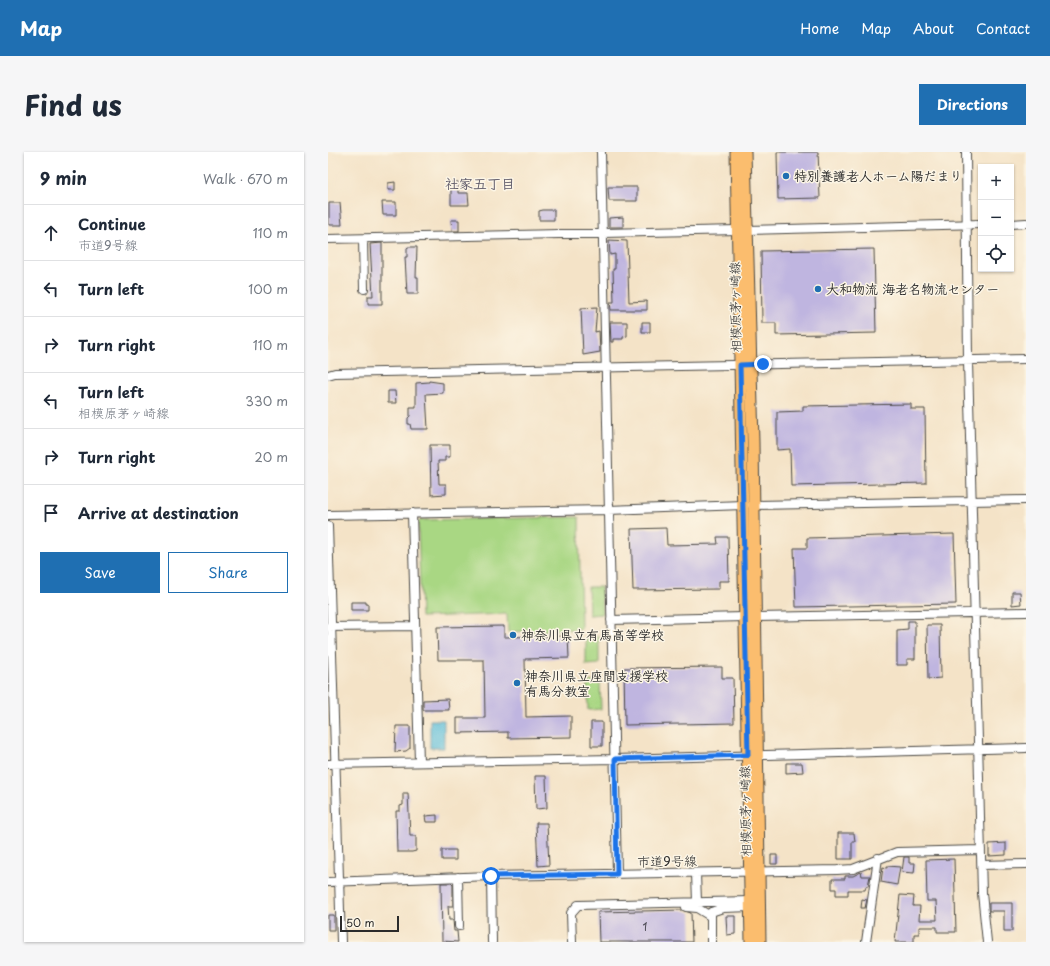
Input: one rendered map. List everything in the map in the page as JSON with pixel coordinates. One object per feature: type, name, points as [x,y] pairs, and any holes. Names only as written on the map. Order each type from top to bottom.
[{"type":"main road","name":"相模原茅ヶ崎線","points":[[736,152],[742,230],[748,505],[754,617],[753,755],[755,871],[760,942]]},
{"type":"main road","name":"相模原茅ヶ崎線","points":[[742,230],[745,152]]},
{"type":"main road","name":"相模原茅ヶ崎線","points":[[751,942],[750,904],[755,871]]},
{"type":"street","points":[[601,152],[617,874]]},
{"type":"street","points":[[966,152],[968,361],[983,909],[987,942]]},
{"type":"street","points":[[1014,224],[1026,223]]},
{"type":"street","points":[[328,239],[978,224]]},
{"type":"street","points":[[363,239],[364,289]]},
{"type":"street","points":[[328,375],[335,373],[606,366],[745,365],[1026,359]]},
{"type":"street","points":[[328,515],[1026,500]]},
{"type":"street","points":[[412,513],[419,762]]},
{"type":"street","points":[[328,526],[332,764],[340,881],[342,942]]},
{"type":"street","points":[[611,620],[1026,612]]},
{"type":"street","points":[[330,627],[415,626]]},
{"type":"street","points":[[332,764],[615,759],[1026,748]]},
{"type":"street","name":"市道9号線","points":[[328,882],[491,876],[696,873],[852,868],[897,852],[982,850]]},
{"type":"street","points":[[866,942],[878,858]]},
{"type":"street","points":[[982,865],[1026,864]]},
{"type":"street","points":[[696,873],[697,902]]},
{"type":"street","points":[[491,876],[492,942]]},
{"type":"street","points":[[460,926],[461,877]]},
{"type":"street","points":[[572,942],[572,913],[573,909],[578,905],[697,902],[750,904]]},
{"type":"street","points":[[668,903],[685,907]]},
{"type":"street","points":[[610,904],[630,909],[698,908],[710,916]]},
{"type":"street","points":[[711,942],[711,912],[750,904]]},
{"type":"green space","points":[[579,517],[581,629],[508,632],[507,614],[421,617],[418,523],[421,520]]},
{"type":"green space","points":[[588,587],[601,587],[602,614],[589,615]]},
{"type":"green space","points":[[599,636],[599,664],[586,665],[586,637]]},
{"type":"green space","points":[[600,681],[601,709],[588,710],[587,682]]},
{"type":"water","points":[[430,720],[444,720],[444,748],[430,748]]},
{"type":"building","name":"特別養護老人ホーム陽だまり","points":[[777,152],[818,152],[820,198],[778,199]]},
{"type":"building","points":[[395,182],[395,190],[388,190],[388,183]]},
{"type":"building","points":[[451,182],[458,182],[458,193],[468,193],[469,205],[451,205]]},
{"type":"building","points":[[608,187],[637,187],[637,201],[609,201]]},
{"type":"building","points":[[382,202],[396,202],[396,215],[383,215]]},
{"type":"building","points":[[329,203],[340,203],[342,225],[329,225]]},
{"type":"building","points":[[554,210],[554,220],[539,220],[539,211]]},
{"type":"building","points":[[623,217],[623,227],[609,227],[609,218]]},
{"type":"building","points":[[451,220],[459,220],[459,231],[452,231]]},
{"type":"building","points":[[609,240],[627,241],[629,302],[647,301],[647,310],[611,310],[610,302],[614,302],[613,269],[615,269],[615,254],[610,255]]},
{"type":"building","points":[[382,243],[382,304],[368,304],[368,296],[373,296],[370,244]]},
{"type":"building","points":[[408,247],[417,247],[416,277],[418,277],[418,294],[407,294],[405,257],[407,257]]},
{"type":"building","name":"大和物流 海老名物流センター","points":[[874,249],[876,333],[776,335],[776,323],[762,323],[761,251]]},
{"type":"building","points":[[597,307],[595,332],[599,331],[600,352],[583,355],[581,308]]},
{"type":"building","points":[[610,322],[627,322],[627,336],[623,337],[623,339],[613,339],[613,342],[611,342]]},
{"type":"building","points":[[642,322],[650,322],[650,332],[642,332]]},
{"type":"building","points":[[429,381],[443,383],[443,393],[426,394],[428,429],[411,429],[410,424],[408,424],[408,418],[410,416],[410,407],[416,407],[416,383]]},
{"type":"building","points":[[388,391],[395,391],[396,403],[388,403]]},
{"type":"building","points":[[911,404],[911,409],[925,409],[926,483],[791,486],[790,449],[777,450],[777,412],[803,411],[803,406]]},
{"type":"building","points":[[430,445],[450,445],[450,457],[445,457],[445,461],[438,461],[439,484],[446,484],[446,494],[431,495]]},
{"type":"building","points":[[666,528],[667,545],[718,544],[717,537],[728,537],[729,581],[719,581],[719,589],[633,590],[631,529]]},
{"type":"building","points":[[954,534],[956,604],[796,607],[794,548],[807,548],[807,538]]},
{"type":"building","points":[[1012,592],[1020,592],[1021,604],[1012,605]]},
{"type":"building","points":[[351,602],[366,602],[366,604],[368,604],[368,610],[351,610]]},
{"type":"building","points":[[908,621],[915,621],[915,659],[907,659],[907,665],[897,665],[897,630],[908,629]]},
{"type":"building","points":[[927,625],[940,625],[941,678],[928,679]]},
{"type":"building","points":[[504,626],[504,637],[568,636],[569,658],[525,659],[526,717],[571,716],[571,737],[508,738],[508,732],[457,733],[457,718],[485,718],[484,660],[438,660],[437,627]]},
{"type":"building","points":[[722,667],[722,678],[733,678],[734,723],[625,725],[624,668]]},
{"type":"building","points":[[448,699],[449,710],[423,710],[423,700]]},
{"type":"building","points":[[591,722],[602,722],[602,746],[591,746]]},
{"type":"building","points":[[396,726],[410,726],[410,748],[406,751],[395,752]]},
{"type":"building","points":[[786,763],[802,763],[803,772],[786,773]]},
{"type":"building","points":[[535,776],[546,776],[547,808],[536,809]]},
{"type":"building","points":[[403,793],[408,793],[410,836],[416,836],[416,851],[412,852],[397,852],[396,811],[400,811],[400,806],[403,805]]},
{"type":"building","points":[[437,815],[437,822],[426,822],[425,816]]},
{"type":"building","points":[[536,823],[547,823],[549,865],[538,866]]},
{"type":"building","points":[[838,833],[854,833],[855,842],[852,842],[852,859],[838,859]]},
{"type":"building","points":[[1006,843],[1006,855],[989,856],[989,844]]},
{"type":"building","points":[[442,850],[456,850],[456,860],[442,860]]},
{"type":"building","points":[[771,855],[777,855],[777,864],[771,864]]},
{"type":"building","points":[[904,857],[909,857],[909,863],[915,863],[914,873],[902,872]]},
{"type":"building","points":[[954,859],[956,932],[937,932],[937,927],[919,927],[919,934],[914,934],[914,942],[895,942],[900,895],[914,896],[913,906],[920,906],[919,920],[937,920],[936,901],[927,901],[926,860]]},
{"type":"building","points":[[887,866],[900,867],[897,885],[881,882],[883,867],[887,868]]},
{"type":"building","points":[[861,872],[862,876],[870,876],[868,886],[866,886],[865,890],[848,890],[848,895],[836,895],[836,889],[832,889],[832,879],[845,879],[845,876],[853,876]]},
{"type":"building","points":[[441,883],[451,883],[453,885],[453,906],[448,906],[449,920],[453,920],[454,931],[457,931],[458,942],[442,941]]},
{"type":"building","points":[[862,899],[867,900],[865,908],[861,908]]},
{"type":"building","points":[[989,903],[1012,903],[1012,931],[1004,931],[1004,911],[989,911]]},
{"type":"building","points":[[682,910],[691,913],[692,942],[599,942],[598,912]]},
{"type":"building","points":[[328,915],[334,915],[334,930],[328,930]]},
{"type":"building","points":[[726,916],[735,916],[735,934],[727,935]]},
{"type":"place","name":"特別養護老人ホーム陽だまり","points":[[786,176]]},
{"type":"place","name":"大和物流 海老名物流センター","points":[[818,289]]},
{"type":"place","name":"神奈川県立有馬高等学校","points":[[513,635]]},
{"type":"place","name":"神奈川県立座間支援学校 有馬分教室","points":[[517,683]]},
{"type":"district","name":"社家五丁目","points":[[480,184]]},
{"type":"route","points":[[491,876],[617,874],[615,759],[748,755],[740,365],[763,364]]}]
